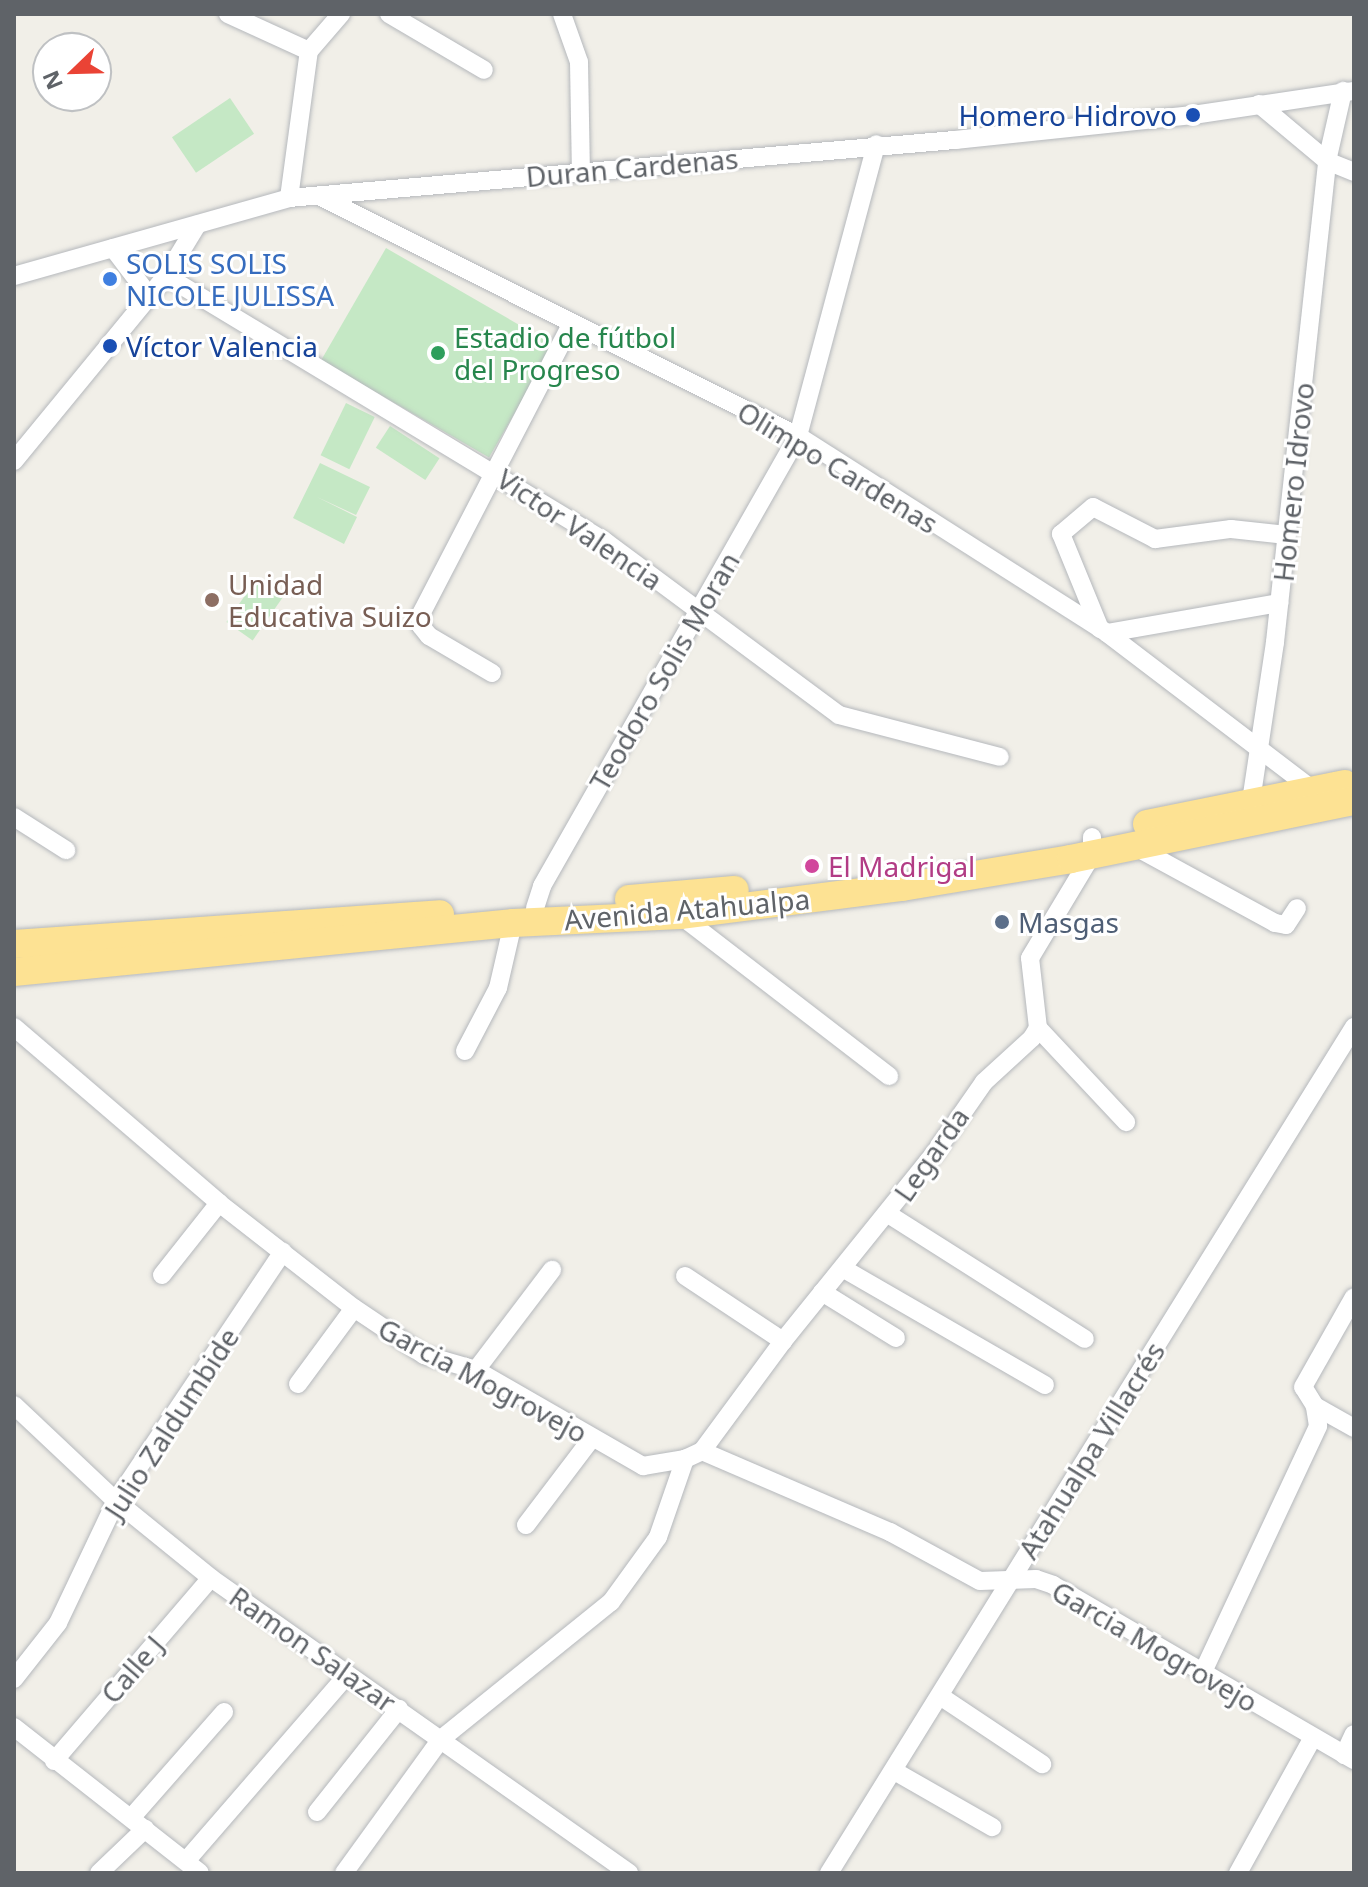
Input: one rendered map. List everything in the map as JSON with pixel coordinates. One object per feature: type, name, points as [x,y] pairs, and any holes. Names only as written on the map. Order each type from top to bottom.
[{"type":"highway","name":"Avenida Atahualpa","points":[[14,944],[524,915],[680,915],[944,881],[1092,846],[1251,801],[1354,783]]},
{"type":"highway","name":"Avenida Atahualpa","points":[[14,972],[899,875],[1092,846],[1134,846],[1354,801]]},
{"type":"street","points":[[228,14],[309,51]]},
{"type":"street","points":[[289,198],[309,51],[341,14]]},
{"type":"street","points":[[389,14],[484,70]]},
{"type":"street","points":[[562,14],[579,62],[581,173]]},
{"type":"street","name":"Duran Cardenas","points":[[18,270],[113,248],[289,198],[876,144],[1259,104],[1349,91]]},
{"type":"street","name":"Homero Idrovo","points":[[1251,801],[1279,603],[1327,161],[1349,91]]},
{"type":"street","points":[[1259,104],[1327,161],[1354,172]]},
{"type":"street","name":"Teodoro Solis Moran","points":[[465,1051],[498,988],[524,915],[798,436],[876,144]]},
{"type":"street","name":"Olimpo Cardenas","points":[[318,196],[798,436],[1104,631],[1313,790]]},
{"type":"street","points":[[14,461],[150,297],[197,225]]},
{"type":"street","points":[[113,248],[150,297]]},
{"type":"street","name":"Victor Valencia","points":[[166,276],[606,542],[839,715],[1000,757]]},
{"type":"street","points":[[492,673],[429,636],[421,626],[421,614],[498,474],[571,325]]},
{"type":"street","points":[[1279,603],[1104,631],[1061,534],[1093,507],[1155,539],[1231,529],[1287,535]]},
{"type":"street","points":[[14,817],[66,850]]},
{"type":"street","points":[[1092,846],[1030,958],[1038,1028],[1126,1122]]},
{"type":"street","points":[[1134,846],[1275,923],[1286,925],[1297,908]]},
{"type":"street","points":[[680,915],[889,1076]]},
{"type":"street","name":"Garcia Mogrovejo","points":[[14,1027],[219,1203],[354,1308],[424,1355],[476,1370],[643,1466],[685,1459],[702,1451],[890,1532],[980,1581],[1036,1579],[1053,1585],[1349,1758]]},
{"type":"street","name":"Atahualpa Villacrés","points":[[829,1873],[896,1772],[1009,1581],[1354,1027]]},
{"type":"street","name":"Legarda","points":[[702,1451],[783,1341],[888,1214],[976,1091],[1038,1028]]},
{"type":"street","points":[[162,1275],[219,1203]]},
{"type":"street","points":[[888,1214],[1085,1339]]},
{"type":"street","name":"Julio Zaldumbide","points":[[14,1679],[58,1623],[116,1501],[283,1252]]},
{"type":"street","points":[[844,1269],[1045,1385]]},
{"type":"street","points":[[476,1370],[552,1270]]},
{"type":"street","points":[[685,1276],[783,1341]]},
{"type":"street","points":[[822,1292],[896,1338]]},
{"type":"street","points":[[1354,1297],[1306,1377],[1306,1395],[1315,1406],[1354,1428]]},
{"type":"street","points":[[298,1384],[354,1308]]},
{"type":"street","name":"Ramon Salazar","points":[[14,1405],[116,1501],[211,1578],[629,1873]]},
{"type":"street","points":[[1202,1674],[1318,1426],[1315,1406]]},
{"type":"street","points":[[526,1525],[592,1438]]},
{"type":"street","points":[[344,1873],[441,1739],[611,1602],[658,1537],[685,1459]]},
{"type":"street","name":"Calle J","points":[[54,1761],[211,1578]]},
{"type":"street","points":[[14,1727],[193,1867],[347,1675]]},
{"type":"street","points":[[940,1696],[1042,1764]]},
{"type":"street","points":[[317,1812],[399,1709]]},
{"type":"street","points":[[99,1873],[224,1712]]},
{"type":"street","points":[[1349,1758],[1354,1734]]},
{"type":"street","points":[[1238,1873],[1313,1737]]},
{"type":"street","points":[[896,1772],[992,1827]]},
{"type":"green space","points":[[230,98],[254,134],[196,173],[172,137]]},
{"type":"green space","name":"Estadio de fútbol del Progreso","points":[[386,248],[554,345],[489,458],[321,361]]},
{"type":"green space","points":[[346,403],[375,417],[349,469],[321,455]]},
{"type":"green space","points":[[390,426],[439,458],[425,480],[376,448]]},
{"type":"green space","points":[[320,463],[370,487],[356,515],[317,497],[357,517],[344,544],[293,518]]},
{"type":"green space","points":[[258,577],[284,595],[253,640],[226,622]]},
{"type":"place","name":"Homero Hidrovo","points":[[1193,115]]},
{"type":"place","name":"SOLIS SOLIS NICOLE JULISSA","points":[[110,279]]},
{"type":"place","name":"Víctor Valencia","points":[[110,346]]},
{"type":"place","name":"Estadio de fútbol del Progreso","points":[[438,353]]},
{"type":"place","name":"Unidad Educativa Suizo","points":[[212,600]]},
{"type":"place","name":"El Madrigal","points":[[812,866]]},
{"type":"place","name":"Masgas","points":[[1002,922]]}]
